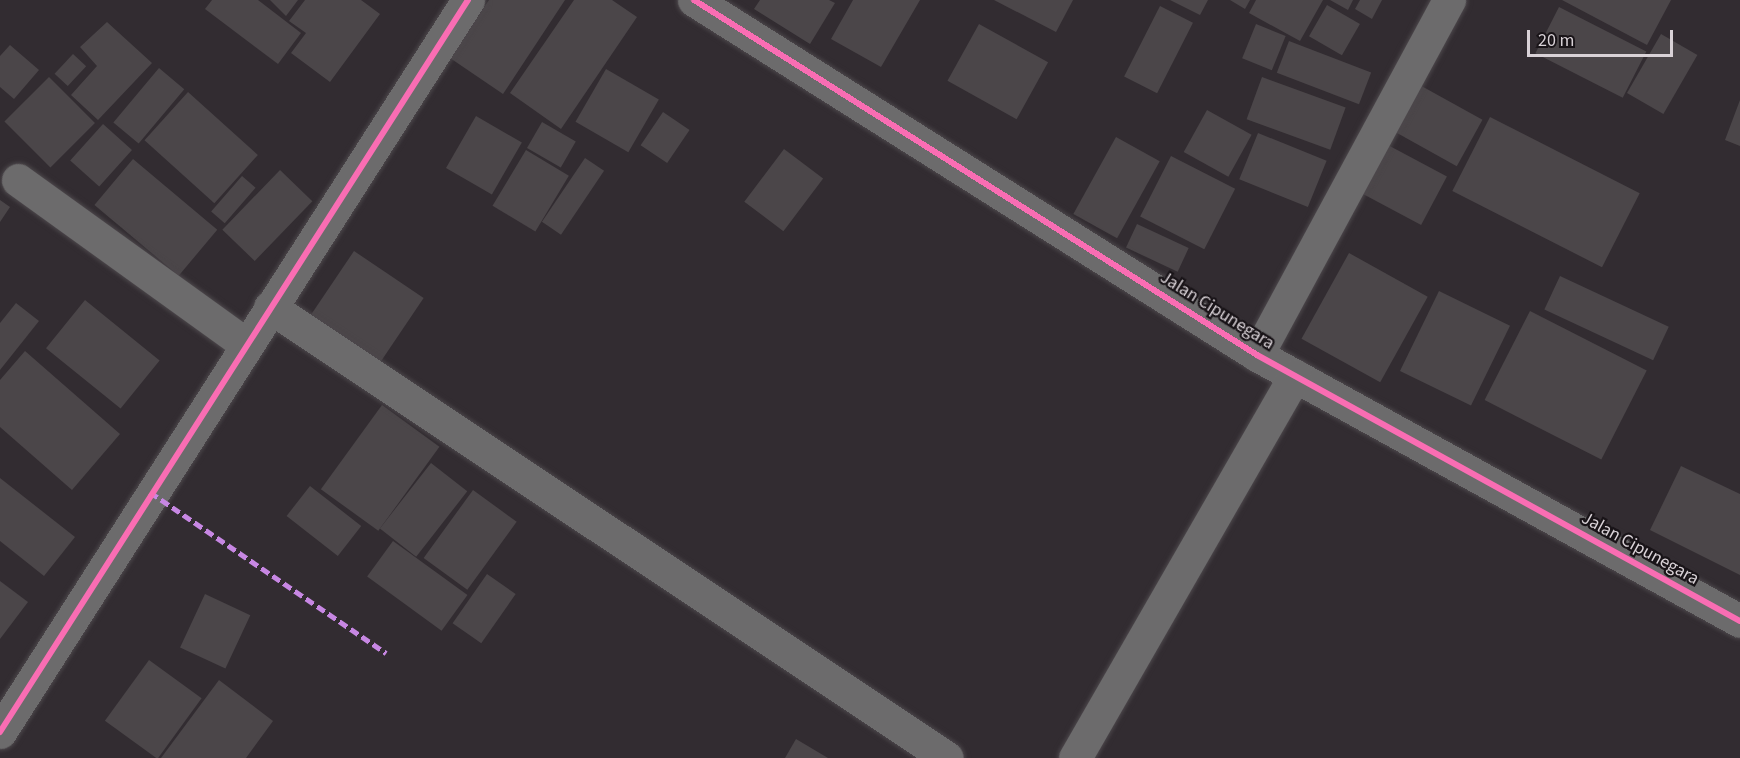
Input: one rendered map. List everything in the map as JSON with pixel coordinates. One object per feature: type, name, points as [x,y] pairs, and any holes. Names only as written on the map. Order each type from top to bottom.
[{"type":"street","points":[[0,732],[245,344],[468,0]]},
{"type":"street","name":"Jalan Cipunegara","points":[[694,0],[1257,355],[1740,621]]},
{"type":"street","points":[[1257,355],[1449,0]]},
{"type":"street","points":[[18,180],[245,344]]},
{"type":"street","points":[[270,307],[947,758]]},
{"type":"street","points":[[1075,758],[1295,376]]},
{"type":"building","points":[[212,0],[258,0],[301,33],[278,64],[205,9]]},
{"type":"building","points":[[270,0],[298,0],[286,16]]},
{"type":"building","points":[[305,0],[361,0],[380,14],[330,82],[291,53],[306,33],[289,21]]},
{"type":"building","points":[[489,0],[565,0],[503,94],[450,58]]},
{"type":"building","points":[[574,0],[612,0],[637,17],[561,129],[510,93]]},
{"type":"building","points":[[760,0],[829,0],[835,3],[810,44],[754,9]]},
{"type":"building","points":[[853,0],[920,0],[881,67],[831,39]]},
{"type":"building","points":[[994,0],[1073,0],[1056,32]]},
{"type":"building","points":[[1170,0],[1208,0],[1200,15]]},
{"type":"building","points":[[1230,0],[1250,0],[1245,9]]},
{"type":"building","points":[[1256,0],[1323,0],[1300,41],[1249,13]]},
{"type":"building","points":[[1330,0],[1353,0],[1348,10]]},
{"type":"building","points":[[1360,0],[1382,0],[1372,19],[1355,9]]},
{"type":"building","points":[[1562,0],[1671,0],[1647,45]]},
{"type":"building","points":[[1327,5],[1360,24],[1342,55],[1309,36]]},
{"type":"building","points":[[1160,6],[1193,23],[1157,93],[1124,76]]},
{"type":"building","points":[[1559,7],[1646,51],[1623,98],[1535,53]]},
{"type":"building","points":[[107,22],[152,63],[98,120],[71,95],[97,66],[80,47]]},
{"type":"building","points":[[979,24],[1048,62],[1017,119],[947,81]]},
{"type":"building","points":[[1256,24],[1286,36],[1272,70],[1242,58]]},
{"type":"building","points":[[1661,34],[1697,55],[1663,114],[1627,93]]},
{"type":"building","points":[[1289,41],[1371,73],[1359,104],[1277,73]]},
{"type":"building","points":[[10,45],[39,70],[14,99],[0,87],[0,56]]},
{"type":"building","points":[[73,54],[86,66],[68,86],[55,74]]},
{"type":"building","points":[[159,68],[184,89],[139,144],[113,122]]},
{"type":"building","points":[[606,69],[659,100],[628,152],[576,122]]},
{"type":"building","points":[[49,77],[95,123],[50,168],[4,122]]},
{"type":"building","points":[[1262,77],[1346,107],[1330,150],[1247,119]]},
{"type":"building","points":[[1416,83],[1482,120],[1457,166],[1390,129]]},
{"type":"building","points":[[188,92],[258,155],[214,203],[145,140]]},
{"type":"building","points":[[1740,100],[1740,146],[1725,140]]},
{"type":"building","points":[[1207,110],[1252,135],[1228,177],[1184,152]]},
{"type":"building","points":[[663,112],[690,130],[667,163],[641,145]]},
{"type":"building","points":[[476,116],[522,142],[492,194],[446,168]]},
{"type":"building","points":[[1490,117],[1640,193],[1602,267],[1452,191]]},
{"type":"building","points":[[542,122],[576,142],[561,167],[527,148]]},
{"type":"building","points":[[103,124],[132,150],[99,187],[70,160]]},
{"type":"building","points":[[1258,133],[1327,161],[1308,207],[1239,179]]},
{"type":"building","points":[[1116,137],[1160,161],[1117,238],[1073,214]]},
{"type":"building","points":[[1386,144],[1447,176],[1421,225],[1360,193]]},
{"type":"building","points":[[784,149],[823,178],[783,231],[744,202]]},
{"type":"building","points":[[526,150],[569,176],[535,231],[493,206]]},
{"type":"building","points":[[1171,156],[1235,189],[1204,249],[1140,217]]},
{"type":"building","points":[[585,158],[604,171],[561,235],[542,222]]},
{"type":"building","points":[[133,159],[217,230],[179,276],[94,205]]},
{"type":"building","points":[[280,170],[312,201],[255,261],[222,230]]},
{"type":"building","points":[[242,176],[256,188],[225,223],[211,211]]},
{"type":"building","points":[[0,200],[10,207],[0,222]]},
{"type":"building","points":[[1137,224],[1189,248],[1178,272],[1126,248]]},
{"type":"building","points":[[354,251],[424,298],[379,363],[310,316]]},
{"type":"building","points":[[1349,253],[1428,297],[1380,382],[1301,339]]},
{"type":"building","points":[[1560,276],[1669,327],[1653,360],[1544,310]]},
{"type":"building","points":[[1439,291],[1510,326],[1471,406],[1400,371]]},
{"type":"building","points":[[85,300],[160,360],[121,409],[46,348]]},
{"type":"building","points":[[16,303],[39,321],[0,370],[0,323]]},
{"type":"building","points":[[1530,311],[1647,370],[1601,460],[1485,400]]},
{"type":"building","points":[[25,351],[120,434],[72,490],[0,427],[0,380]]},
{"type":"building","points":[[382,405],[439,447],[378,531],[321,489]]},
{"type":"building","points":[[431,463],[467,491],[416,557],[380,528]]},
{"type":"building","points":[[1681,466],[1740,494],[1740,575],[1650,530]]},
{"type":"building","points":[[0,478],[75,537],[44,576],[0,541]]},
{"type":"building","points":[[310,486],[361,526],[338,556],[287,516]]},
{"type":"building","points":[[473,490],[517,522],[467,590],[424,558]]},
{"type":"building","points":[[393,541],[467,595],[442,631],[367,577]]},
{"type":"building","points":[[487,574],[516,594],[481,643],[453,623]]},
{"type":"building","points":[[0,581],[28,602],[0,639]]},
{"type":"building","points":[[205,594],[250,615],[225,669],[180,647]]},
{"type":"building","points":[[149,660],[202,698],[158,758],[105,721]]},
{"type":"building","points":[[219,680],[273,721],[246,758],[161,758]]},
{"type":"building","points":[[796,739],[828,758],[785,758]]},
{"type":"marked path","points":[[150,492],[386,653]]},
{"type":"cycle path","points":[[0,732],[468,0]]},
{"type":"cycle path","points":[[694,0],[1257,355],[1740,621]]}]
